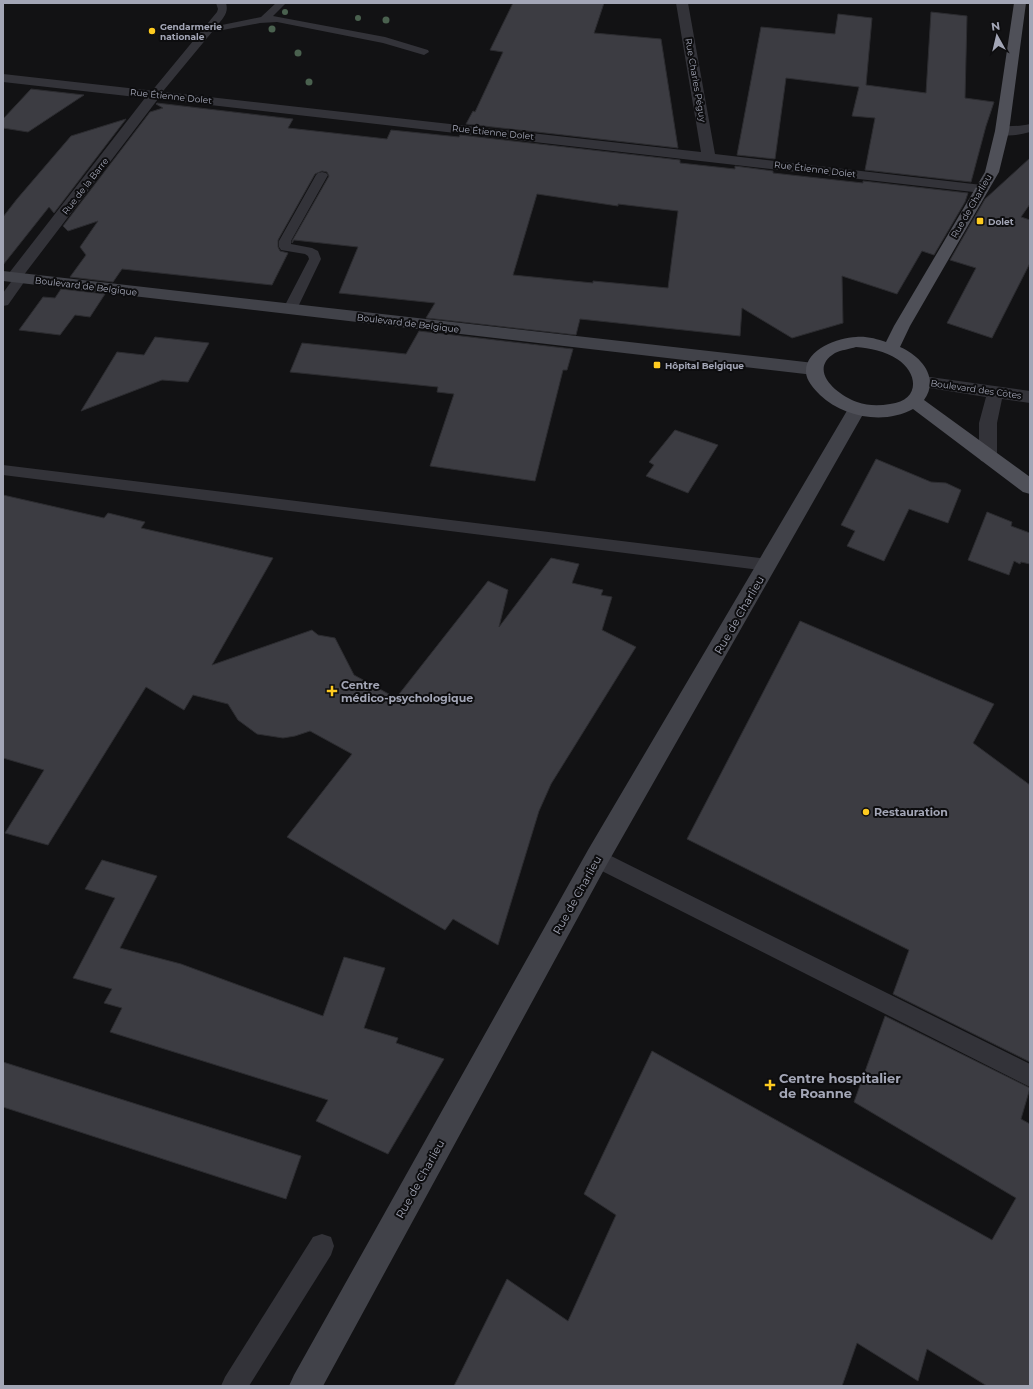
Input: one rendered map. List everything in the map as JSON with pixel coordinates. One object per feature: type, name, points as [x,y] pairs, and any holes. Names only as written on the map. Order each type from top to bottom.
[{"type":"main road","name":"Rue de Charlieu","points":[[892,349],[902,326],[992,172],[1002,131],[1020,3]]},
{"type":"main road","points":[[856,342],[874,343],[892,349],[904,355],[913,363],[920,372],[923,382],[921,392],[914,401],[903,408],[874,412],[857,409],[830,397],[821,388],[816,379],[814,369],[817,358],[826,350],[840,344],[856,342]]},
{"type":"main road","points":[[914,401],[1030,487]]},
{"type":"street","name":"Rue Charles Péguy","points":[[682,3],[709,157]]},
{"type":"street","name":"Rue Étienne Dolet","points":[[3,78],[156,94],[982,189]]},
{"type":"street","name":"Rue de la Barre","points":[[13,277],[156,94]]},
{"type":"street","points":[[1002,131],[1018,131],[1030,128]]},
{"type":"street","name":"Boulevard de Belgique","points":[[13,277],[814,369]]},
{"type":"street","name":"Boulevard des Côtes","points":[[923,382],[1030,397]]},
{"type":"street","points":[[988,456],[987,425],[990,409],[996,392]]},
{"type":"street","name":"Rue de Charlieu","points":[[305,1386],[597,858],[857,409]]},
{"type":"lane","points":[[156,94],[222,13],[223,9],[221,3]]},
{"type":"lane","points":[[265,19],[281,3]]},
{"type":"lane","points":[[210,29],[265,19],[293,22],[366,36],[424,52]]},
{"type":"lane","points":[[290,309],[315,259],[314,254],[308,251],[285,246],[285,242],[322,175]]},
{"type":"lane","points":[[3,302],[13,277]]},
{"type":"lane","points":[[3,470],[768,565]]},
{"type":"lane","points":[[597,858],[1030,1076]]},
{"type":"lane","points":[[234,1386],[322,1246]]},
{"type":"building","points":[[513,3],[604,3],[594,33],[661,39],[678,148],[466,124],[473,111],[475,112],[503,52],[490,50]]},
{"type":"building","points":[[931,12],[967,16],[965,98],[994,102],[971,182],[865,170],[875,118],[852,116],[859,87],[786,78],[775,159],[737,155],[761,27],[835,34],[838,14],[872,18],[866,85],[926,93]]},
{"type":"building","points":[[31,89],[84,95],[28,132],[3,128],[3,119]]},
{"type":"building","points":[[156,104],[293,119],[288,128],[387,139],[391,130],[459,137],[460,135],[680,160],[680,163],[735,169],[735,166],[773,171],[773,173],[863,183],[863,181],[968,193],[965,202],[934,255],[922,251],[897,294],[842,276],[843,323],[792,338],[742,308],[740,336],[580,319],[576,335],[426,318],[435,303],[339,293],[358,247],[294,240],[292,243],[329,176],[327,172],[322,171],[315,174],[278,240],[278,247],[280,251],[288,253],[272,285],[122,269],[113,282],[70,277],[86,255],[80,247],[98,221],[68,231],[63,226],[150,112],[163,108]],"holes":[[[537,194],[618,206],[618,204],[678,211],[668,288],[593,281],[593,283],[513,275]]]},
{"type":"building","points":[[126,119],[54,213],[49,207],[3,265],[3,217],[17,199],[71,136]]},
{"type":"building","points":[[1030,158],[1030,204],[1021,217],[1030,220],[1030,263],[992,338],[947,323],[976,268],[950,260],[985,199]]},
{"type":"building","points":[[61,289],[105,294],[90,317],[75,315],[60,335],[19,330],[43,297],[55,298]]},
{"type":"building","points":[[419,331],[573,349],[567,370],[563,370],[535,481],[430,466],[454,394],[437,392],[438,387],[290,372],[302,343],[406,354]]},
{"type":"building","points":[[155,337],[209,343],[188,382],[162,380],[81,411],[117,352],[144,355]]},
{"type":"building","points":[[675,430],[718,445],[688,493],[646,476],[654,465],[649,462]]},
{"type":"building","points":[[876,459],[931,482],[946,483],[961,490],[948,523],[909,509],[884,561],[847,546],[855,531],[841,525]]},
{"type":"building","points":[[3,495],[104,518],[108,513],[145,522],[141,528],[273,558],[212,665],[312,630],[318,635],[335,638],[354,675],[396,698],[488,581],[508,590],[499,627],[551,558],[579,564],[572,583],[603,590],[601,595],[612,597],[602,630],[636,647],[551,784],[539,811],[498,945],[453,919],[445,930],[287,837],[352,754],[310,731],[283,738],[257,734],[238,720],[228,704],[193,695],[184,710],[146,687],[48,845],[5,833],[44,770],[3,758]]},
{"type":"building","points":[[987,512],[1012,522],[1011,526],[1030,533],[1030,564],[1021,562],[1020,564],[1014,561],[1009,575],[968,560]]},
{"type":"building","name":"Restauration","points":[[800,621],[994,704],[973,743],[1030,785],[1030,1062],[893,994],[909,950],[687,839]]},
{"type":"building","points":[[102,860],[157,876],[120,948],[181,964],[323,1016],[344,957],[385,968],[364,1028],[398,1038],[396,1043],[444,1059],[388,1154],[316,1121],[328,1100],[110,1032],[122,1008],[104,1003],[112,989],[73,978],[115,898],[85,889]]},
{"type":"building","points":[[885,1016],[1030,1088],[1021,1119],[1030,1124],[1030,1386],[987,1386],[927,1349],[918,1381],[857,1343],[842,1386],[454,1386],[507,1279],[568,1321],[616,1215],[584,1194],[652,1051],[992,1240],[1016,1198],[854,1102]]},
{"type":"building","points":[[3,1062],[301,1156],[286,1199],[3,1107]]},
{"type":"place","name":"Gendarmerie nationale","points":[[152,31]]},
{"type":"place","name":"Dolet","points":[[980,221]]},
{"type":"place","name":"Hôpital Belgique","points":[[657,365]]},
{"type":"place","name":"Centre médico-psychologique","points":[[332,691]]},
{"type":"place","name":"Restauration","points":[[866,812]]},
{"type":"place","name":"Centre hospitalier de Roanne","points":[[770,1085]]}]
